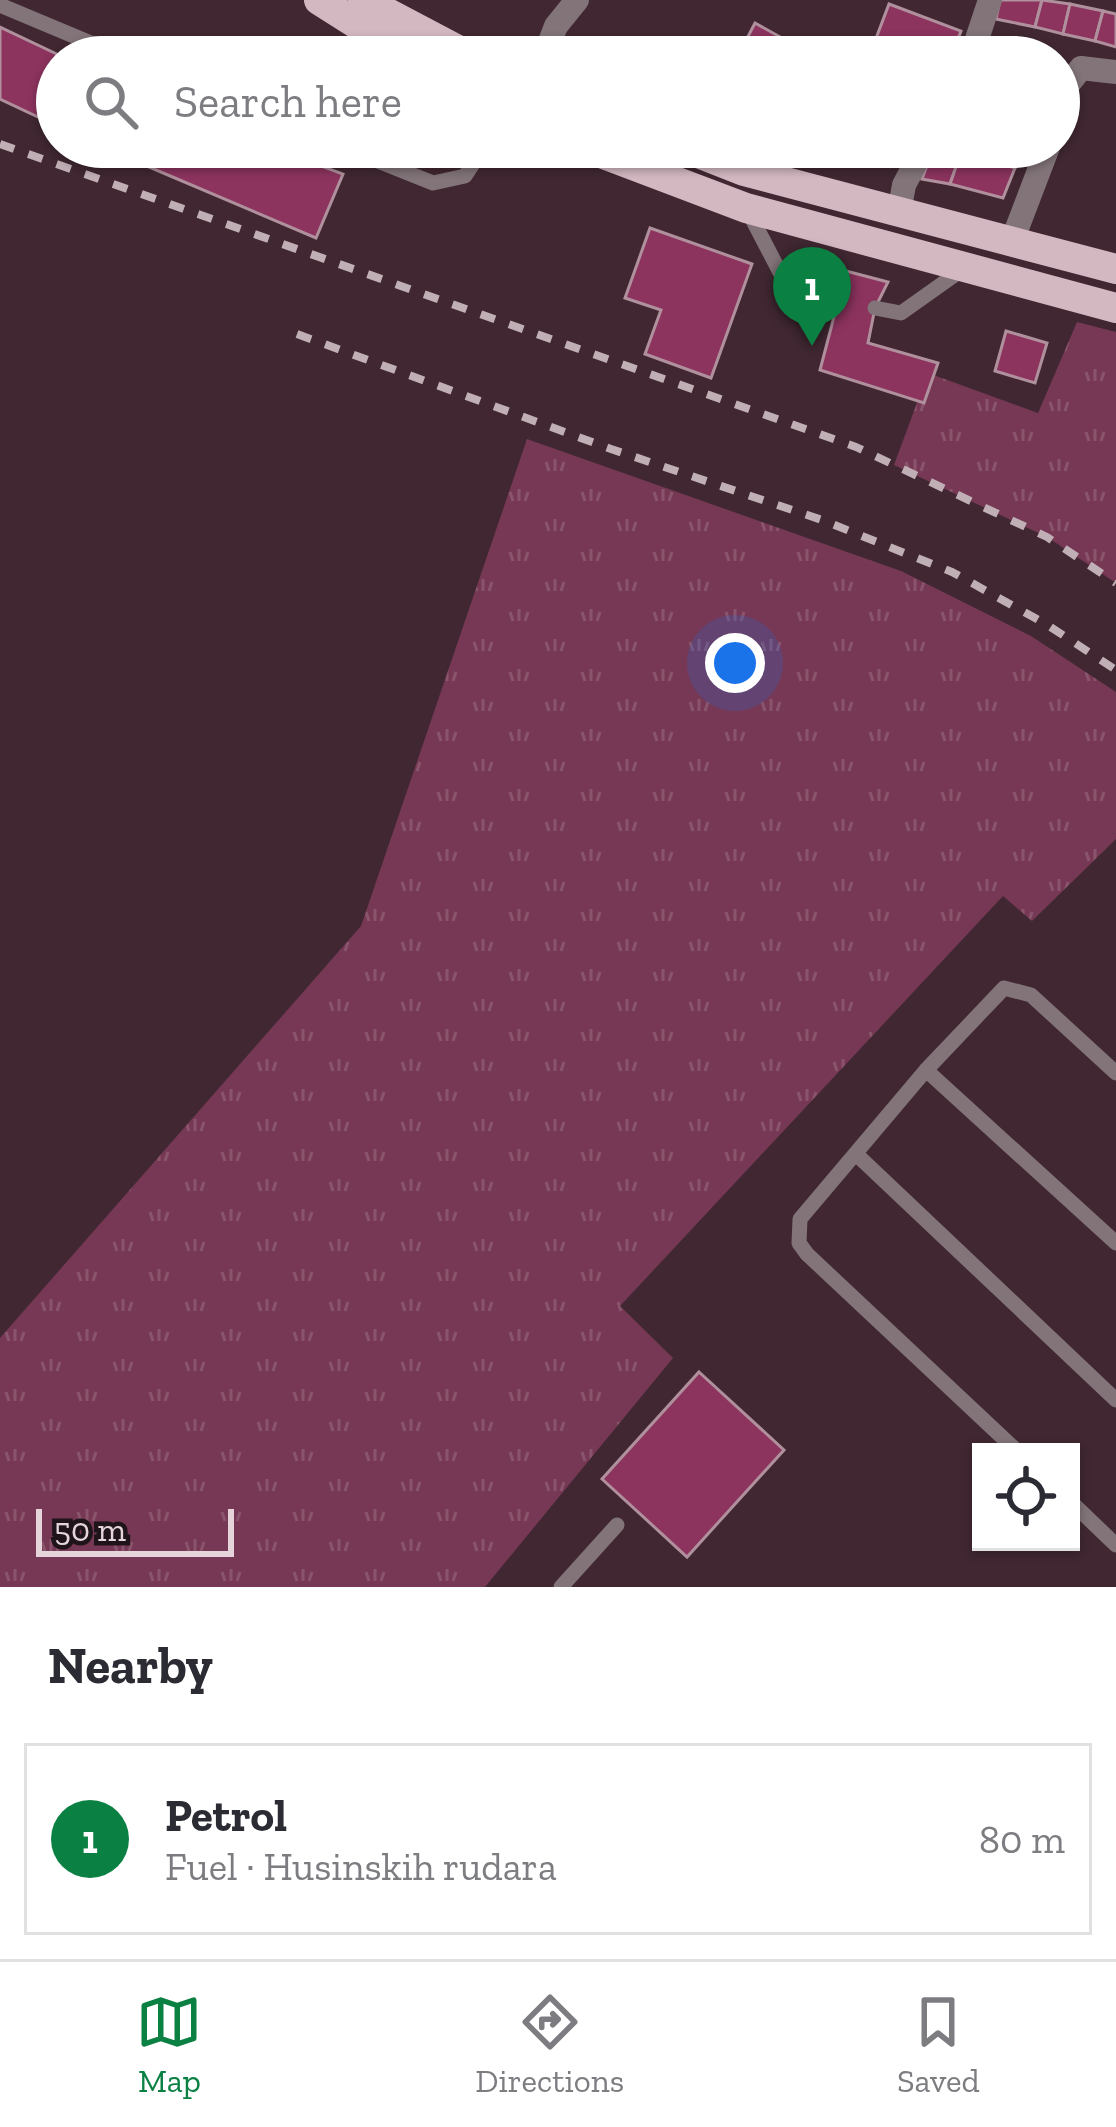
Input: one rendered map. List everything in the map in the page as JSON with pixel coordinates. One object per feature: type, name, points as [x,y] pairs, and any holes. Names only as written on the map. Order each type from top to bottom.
[{"type":"main road","points":[[319,0],[376,36]]},
{"type":"main road","points":[[363,0],[431,36]]},
{"type":"main road","points":[[640,168],[746,208],[1116,308]]},
{"type":"main road","points":[[736,168],[1116,269]]},
{"type":"street","points":[[552,36],[577,0]]},
{"type":"street","points":[[978,36],[990,0]]},
{"type":"street","points":[[1080,69],[1116,72]]},
{"type":"street","points":[[899,213],[913,168]]},
{"type":"street","points":[[1011,244],[1040,168]]},
{"type":"lane","points":[[0,5],[74,36]]},
{"type":"lane","points":[[396,168],[433,183],[465,176],[470,168]]},
{"type":"lane","points":[[746,208],[784,280],[838,295]]},
{"type":"lane","points":[[875,308],[901,313],[963,269]]},
{"type":"lane","points":[[1009,1443],[799,1243],[800,1219],[926,1070],[1004,988],[1031,995],[1116,1073]]},
{"type":"lane","points":[[926,1070],[1116,1243]]},
{"type":"lane","points":[[856,1154],[1116,1400]]},
{"type":"lane","points":[[1080,1511],[1116,1545]]},
{"type":"lane","points":[[561,1587],[617,1525]]},
{"type":"green space","points":[[1077,322],[1116,332],[1116,583],[1047,537],[894,465],[928,373],[1038,413]]},
{"type":"green space","points":[[527,439],[901,571],[1031,636],[1116,692],[1116,839],[1032,921],[1003,896],[620,1306],[673,1358],[485,1587],[0,1587],[0,1338],[361,926]]},
{"type":"building","points":[[1000,0],[1042,0],[1035,27],[996,19]]},
{"type":"building","points":[[1042,0],[1070,4],[1063,34],[1035,27]]},
{"type":"building","points":[[889,4],[961,31],[959,36],[877,36]]},
{"type":"building","points":[[1070,4],[1103,11],[1095,41],[1063,34]]},
{"type":"building","points":[[1103,11],[1116,14],[1116,47],[1095,41]]},
{"type":"building","points":[[755,23],[778,36],[748,36]]},
{"type":"building","points":[[0,27],[36,44],[36,116],[0,99]]},
{"type":"building","points":[[151,168],[327,168],[343,174],[316,238]]},
{"type":"building","points":[[926,168],[956,168],[950,184],[922,179]]},
{"type":"building","points":[[956,168],[1015,168],[1003,198],[950,184]]},
{"type":"building","points":[[650,228],[752,264],[711,378],[645,354],[661,310],[625,298]]},
{"type":"building","points":[[846,271],[888,282],[875,308],[868,343],[938,363],[924,403],[820,370]]},
{"type":"building","points":[[1006,331],[1047,343],[1035,383],[995,371]]},
{"type":"building","points":[[699,1372],[784,1450],[687,1557],[602,1479]]},
{"type":"railway","points":[[0,144],[36,157]]},
{"type":"railway","points":[[68,168],[856,447],[1047,537],[1116,583]]},
{"type":"railway","points":[[297,334],[822,520],[952,572],[1116,670]]},
{"type":"place","name":"Petrol","points":[[812,346]]}]
